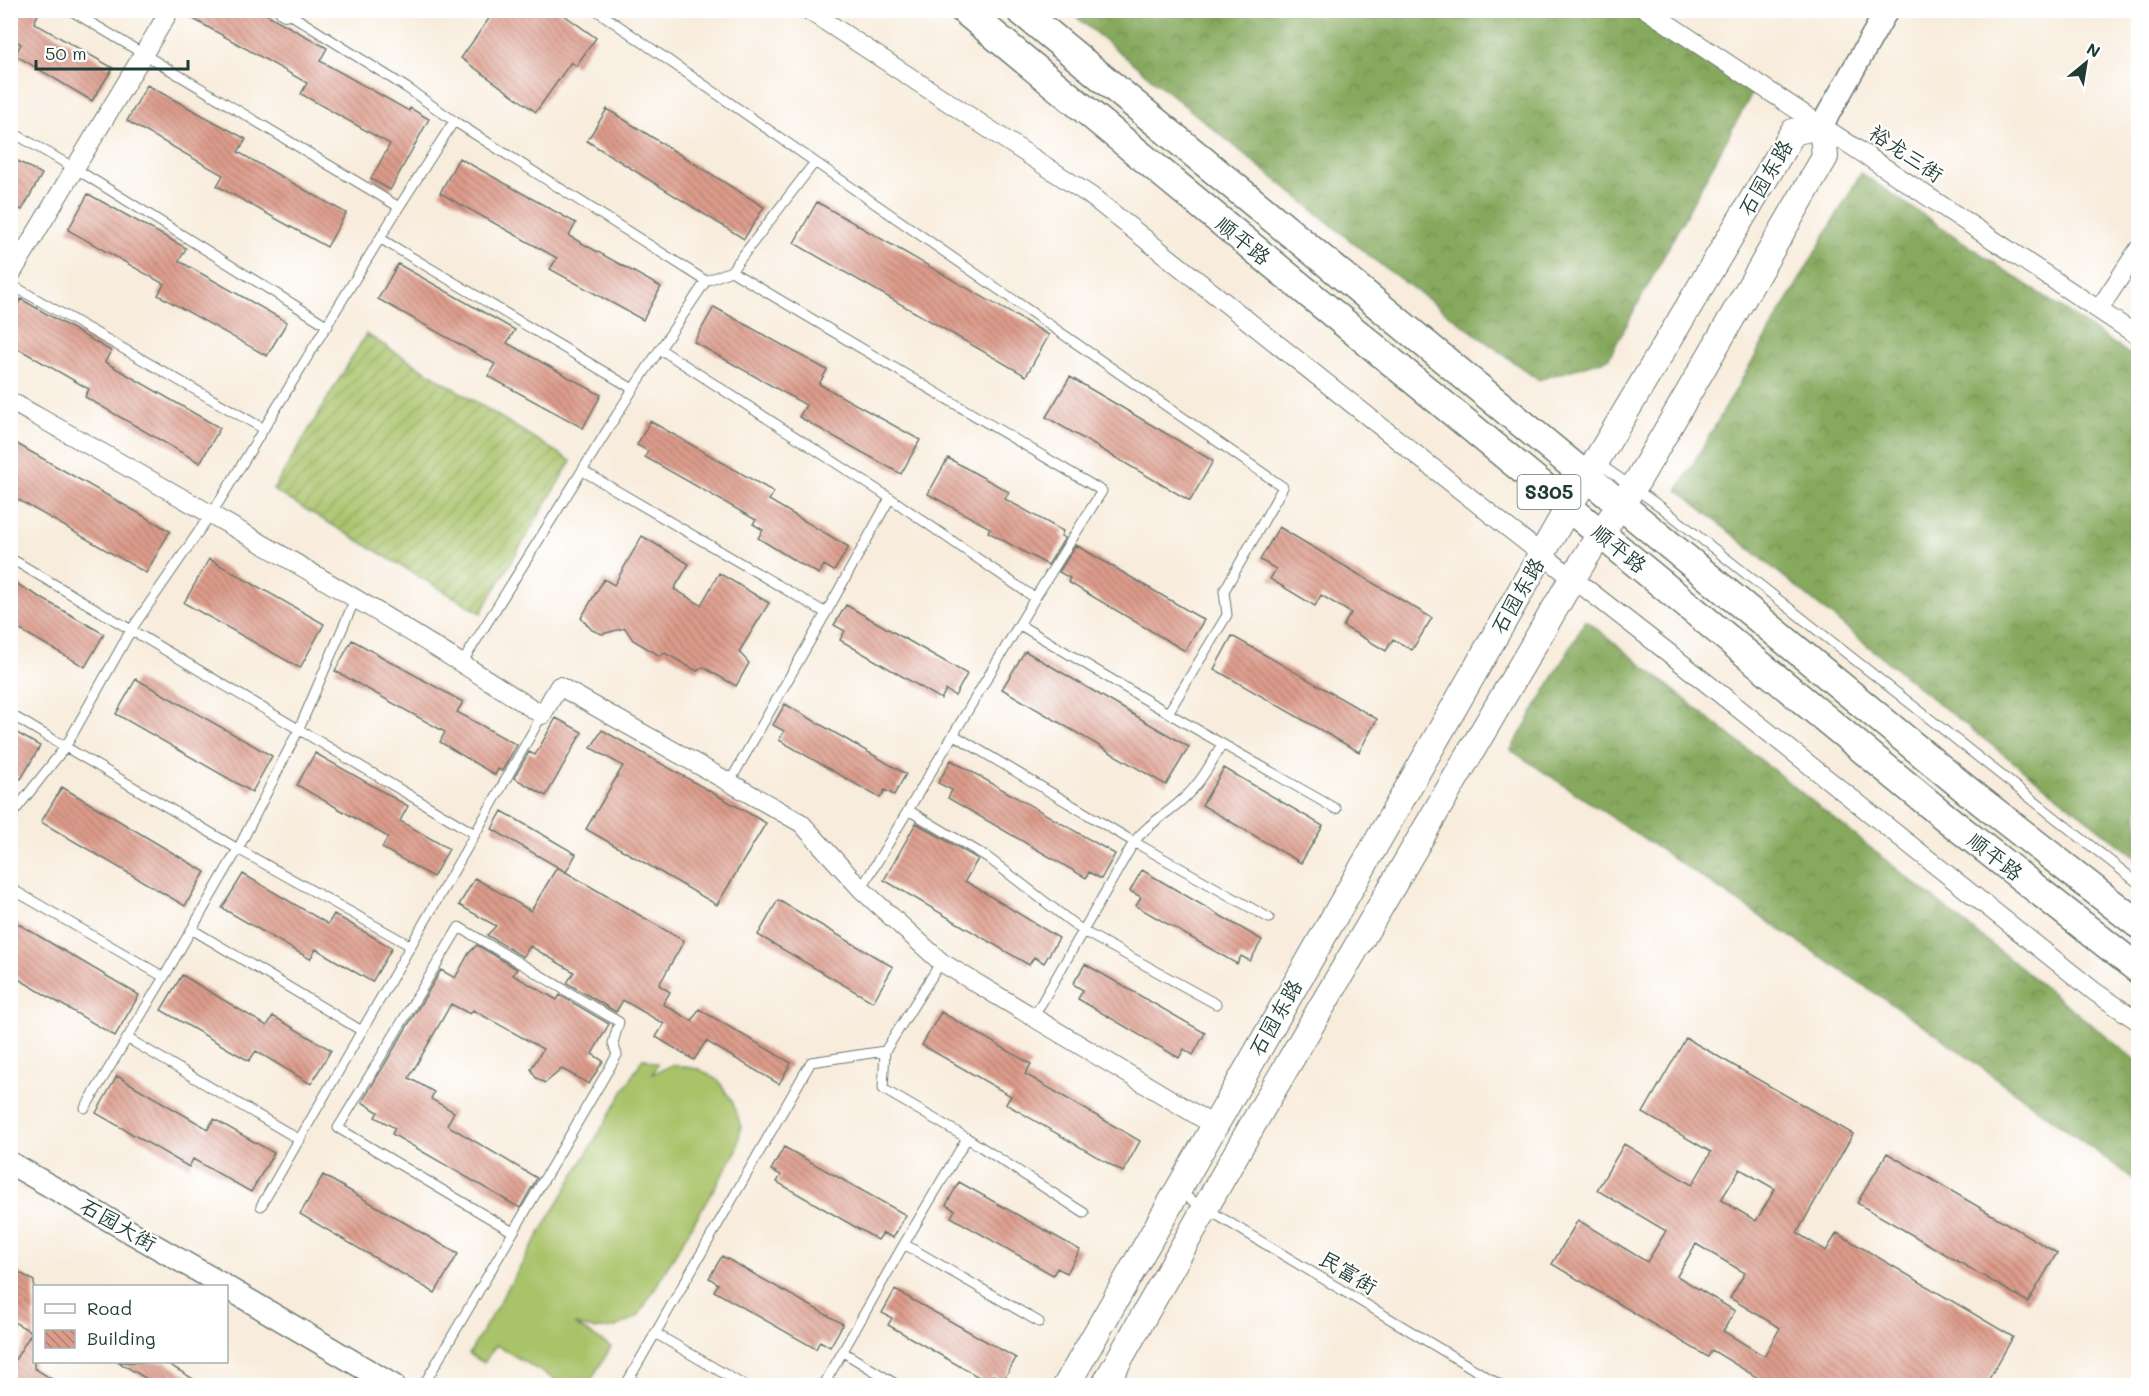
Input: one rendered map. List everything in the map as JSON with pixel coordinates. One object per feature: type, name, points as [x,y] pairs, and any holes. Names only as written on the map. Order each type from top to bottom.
[{"type":"main road","name":"顺平路","points":[[964,10],[1945,818],[2139,969]]},
{"type":"main road","name":"顺平路","points":[[1020,10],[1626,496],[1968,791],[2139,924]]},
{"type":"main road","name":"石园东路","points":[[1066,1386],[1591,469],[1793,132],[1822,124],[1825,156],[1626,496],[1573,579],[1205,1208],[1104,1386]]},
{"type":"street","points":[[10,276],[170,10]]},
{"type":"street","points":[[808,10],[1091,196],[2095,992],[2139,1021]]},
{"type":"street","name":"裕龙三街","points":[[1647,10],[2139,336]]},
{"type":"street","points":[[1822,124],[1887,10]]},
{"type":"street","points":[[2098,309],[2139,250]]},
{"type":"street","points":[[10,401],[356,597],[542,715],[559,686],[801,823],[861,889],[941,962],[1215,1126]]},
{"type":"street","name":"石园大街","points":[[10,1163],[223,1285]]},
{"type":"street","name":"石园大街","points":[[228,1288],[385,1383]]},
{"type":"lane","points":[[70,10],[399,207]]},
{"type":"lane","points":[[596,10],[1283,487],[1224,591],[1227,615],[1168,713]]},
{"type":"lane","points":[[284,11],[706,282]]},
{"type":"lane","points":[[10,817],[66,746],[131,630],[211,513],[454,121]]},
{"type":"lane","points":[[10,131],[76,169],[328,326]]},
{"type":"lane","points":[[462,663],[633,389],[706,282],[730,271],[815,162]]},
{"type":"lane","points":[[381,239],[633,389]]},
{"type":"lane","points":[[730,271],[1102,491],[1035,598],[861,889]]},
{"type":"lane","points":[[10,284],[264,429]]},
{"type":"lane","points":[[660,349],[891,498],[1035,598]]},
{"type":"lane","points":[[583,471],[826,613]]},
{"type":"lane","points":[[1626,496],[1661,507],[2139,883]]},
{"type":"lane","points":[[729,783],[891,498]]},
{"type":"lane","points":[[10,558],[475,834]]},
{"type":"lane","points":[[85,1108],[193,930],[238,849],[299,729],[356,597]]},
{"type":"lane","points":[[1020,625],[1336,809]]},
{"type":"lane","points":[[10,714],[238,849],[411,946]]},
{"type":"lane","points":[[261,1206],[542,715]]},
{"type":"lane","points":[[954,735],[1134,842],[1269,918]]},
{"type":"lane","points":[[1033,1018],[1134,842],[1143,829],[1185,798],[1209,768],[1222,744]]},
{"type":"lane","points":[[908,810],[987,857],[1083,931],[1216,1004]]},
{"type":"lane","points":[[10,888],[164,977]]},
{"type":"lane","points":[[423,1386],[617,1055],[613,1043],[619,1022],[459,927],[338,1128],[513,1232]]},
{"type":"lane","points":[[193,930],[362,1031]]},
{"type":"lane","points":[[941,962],[885,1051],[883,1089],[967,1138],[1084,1213]]},
{"type":"lane","points":[[128,1038],[300,1140]]},
{"type":"lane","points":[[625,1386],[811,1062],[885,1051]]},
{"type":"lane","points":[[823,1386],[967,1138]]},
{"type":"lane","name":"民富街","points":[[1176,1191],[1502,1386]]},
{"type":"lane","points":[[904,1244],[1039,1322]]},
{"type":"lane","points":[[656,1333],[745,1386]]},
{"type":"lane","points":[[843,1352],[899,1386]]},
{"type":"green space","points":[[1069,11],[1628,11],[1753,91],[1608,359],[1538,380],[1373,259]]},
{"type":"green space","points":[[1861,173],[2138,360],[2138,859],[1934,700],[1678,490]]},
{"type":"green space","points":[[366,334],[571,461],[481,613],[273,490]]},
{"type":"green space","points":[[1586,620],[2138,1062],[2138,1182],[1929,1029],[1511,750]]},
{"type":"green space","points":[[643,1058],[658,1064],[653,1074],[672,1065],[699,1069],[718,1080],[733,1103],[741,1126],[737,1150],[639,1315],[623,1324],[607,1329],[591,1329],[574,1324],[611,1347],[588,1385],[564,1385],[496,1345],[484,1363],[469,1354]]},
{"type":"building","points":[[10,10],[40,10],[34,23],[113,68],[92,101],[15,55],[21,44],[10,38]]},
{"type":"building","points":[[181,10],[259,10],[327,48],[320,61],[409,111],[410,108],[429,119],[390,190],[371,179],[390,144],[301,94],[307,83]]},
{"type":"building","points":[[495,10],[557,10],[596,38],[576,66],[571,62],[536,112],[461,58]]},
{"type":"building","points":[[147,85],[246,139],[238,152],[346,213],[327,247],[217,186],[223,175],[127,121]]},
{"type":"building","points":[[607,109],[764,207],[744,239],[587,141]]},
{"type":"building","points":[[10,157],[42,174],[22,210],[10,204]]},
{"type":"building","points":[[459,158],[576,223],[569,236],[661,287],[643,320],[550,269],[557,258],[440,193]]},
{"type":"building","points":[[88,194],[186,248],[179,261],[287,322],[267,356],[158,295],[164,284],[68,230]]},
{"type":"building","points":[[817,202],[1049,335],[1026,376],[794,243]]},
{"type":"building","points":[[398,264],[515,330],[507,343],[601,395],[583,428],[488,376],[495,364],[378,299]]},
{"type":"building","points":[[21,299],[111,351],[105,362],[220,428],[200,463],[85,397],[89,389],[10,344],[10,317]]},
{"type":"building","points":[[714,307],[827,370],[819,384],[920,440],[901,474],[799,417],[806,405],[694,342]]},
{"type":"building","points":[[1070,377],[1213,461],[1190,501],[1046,417]]},
{"type":"building","points":[[650,421],[774,492],[769,500],[849,547],[834,571],[824,565],[819,574],[797,562],[758,538],[763,530],[753,524],[756,520],[645,457],[648,451],[637,445]]},
{"type":"building","points":[[10,440],[170,531],[146,573],[10,495]]},
{"type":"building","points":[[948,458],[1009,492],[1005,499],[1063,531],[1061,536],[1065,538],[1048,565],[988,532],[990,528],[928,494]]},
{"type":"building","points":[[1279,527],[1432,618],[1412,650],[1393,639],[1386,651],[1343,626],[1351,613],[1321,595],[1315,606],[1270,579],[1276,569],[1260,560]]},
{"type":"building","points":[[642,536],[689,564],[674,589],[701,605],[719,573],[769,603],[739,652],[749,663],[736,686],[703,667],[697,671],[665,653],[660,656],[633,640],[625,628],[602,634],[592,630],[581,618],[604,579],[614,585]]},
{"type":"building","points":[[1076,545],[1204,620],[1185,651],[1068,582],[1070,578],[1059,572]]},
{"type":"building","points":[[209,559],[324,624],[300,668],[184,603]]},
{"type":"building","points":[[10,580],[104,634],[85,667],[10,624]]},
{"type":"building","points":[[846,605],[967,674],[955,696],[946,690],[941,699],[840,640],[845,631],[834,625]]},
{"type":"building","points":[[1232,636],[1377,719],[1359,752],[1214,669]]},
{"type":"building","points":[[352,640],[463,702],[457,712],[517,745],[502,771],[498,769],[495,775],[440,742],[445,732],[335,671]]},
{"type":"building","points":[[1025,651],[1189,747],[1166,785],[1002,689]]},
{"type":"building","points":[[136,679],[272,756],[252,792],[116,714]]},
{"type":"building","points":[[785,704],[906,774],[894,795],[885,790],[880,798],[779,740],[784,731],[773,725]]},
{"type":"building","points":[[556,718],[582,732],[546,796],[514,778],[529,752],[535,755]]},
{"type":"building","points":[[10,729],[40,746],[21,779],[10,773]]},
{"type":"building","points":[[602,730],[766,823],[717,905],[586,829],[623,766],[591,748]]},
{"type":"building","points":[[315,753],[408,806],[400,821],[449,849],[433,877],[382,848],[388,837],[297,785]]},
{"type":"building","points":[[951,760],[1115,854],[1101,879],[1089,872],[1086,878],[948,798],[952,790],[938,783]]},
{"type":"building","points":[[1224,768],[1323,826],[1301,863],[1202,805]]},
{"type":"building","points":[[62,787],[205,872],[185,906],[41,822]]},
{"type":"building","points":[[502,811],[576,854],[566,872],[492,829]]},
{"type":"building","points":[[916,823],[978,859],[965,881],[1059,938],[1044,963],[1034,957],[1029,965],[884,880]]},
{"type":"building","points":[[557,867],[684,941],[659,985],[670,992],[663,1004],[692,1021],[699,1009],[791,1063],[779,1084],[706,1041],[694,1060],[656,1037],[664,1024],[623,1000],[616,1012],[567,983],[574,972],[530,946],[523,957],[487,935],[496,926],[459,905],[475,878],[531,911]]},
{"type":"building","points":[[1142,870],[1262,940],[1250,961],[1241,956],[1237,964],[1136,906],[1141,897],[1130,891]]},
{"type":"building","points":[[243,874],[328,924],[334,914],[392,948],[372,982],[316,949],[310,959],[222,908]]},
{"type":"building","points":[[778,900],[893,967],[873,1002],[758,935]]},
{"type":"building","points":[[10,919],[139,995],[115,1036],[10,974]]},
{"type":"building","points":[[477,945],[517,969],[513,975],[557,1000],[560,995],[609,1024],[592,1054],[603,1061],[589,1084],[562,1069],[545,1083],[536,1078],[531,1069],[543,1049],[473,1010],[470,1014],[451,1004],[409,1078],[434,1092],[431,1099],[454,1112],[447,1125],[537,1178],[520,1208],[392,1134],[395,1128],[375,1117],[378,1112],[362,1102],[441,970],[455,978],[469,953]]},
{"type":"building","points":[[1085,964],[1205,1033],[1193,1055],[1184,1049],[1179,1058],[1078,999],[1083,990],[1073,984]]},
{"type":"building","points":[[182,975],[267,1026],[273,1016],[331,1050],[311,1084],[256,1051],[249,1061],[161,1010]]},
{"type":"building","points":[[941,1012],[1031,1064],[1025,1074],[1140,1141],[1123,1172],[1006,1104],[1011,1096],[922,1045]]},
{"type":"building","points":[[1686,1038],[1853,1134],[1797,1233],[1826,1251],[1837,1233],[2013,1337],[1985,1386],[1771,1386],[1712,1350],[1708,1357],[1552,1264],[1578,1220],[1647,1262],[1666,1231],[1597,1190],[1624,1144],[1692,1185],[1711,1152],[1643,1113]],"holes":[[[1740,1169],[1775,1189],[1756,1221],[1721,1200]],[[1696,1244],[1745,1273],[1730,1298],[1780,1328],[1764,1356],[1723,1331],[1735,1311],[1677,1276]]]},
{"type":"building","points":[[117,1076],[208,1129],[214,1119],[274,1153],[251,1192],[193,1159],[189,1167],[96,1113]]},
{"type":"building","points":[[784,1147],[906,1215],[893,1238],[883,1233],[878,1240],[777,1182],[781,1175],[771,1170]]},
{"type":"building","points":[[1887,1153],[2057,1253],[2028,1302],[1857,1203]]},
{"type":"building","points":[[323,1175],[458,1254],[435,1293],[300,1214]]},
{"type":"building","points":[[959,1182],[1080,1250],[1067,1273],[1057,1268],[1053,1275],[951,1217],[955,1210],[946,1205]]},
{"type":"building","points":[[722,1256],[843,1324],[830,1347],[820,1341],[816,1349],[714,1291],[718,1284],[709,1278]]},
{"type":"building","points":[[10,1267],[34,1281],[34,1368],[63,1386],[10,1386],[10,1368],[32,1332],[10,1320]]},
{"type":"building","points":[[895,1290],[1016,1358],[1003,1381],[993,1375],[989,1383],[888,1325],[892,1318],[882,1313]]},
{"type":"building","points":[[120,1363],[167,1363],[205,1386],[159,1386]]}]
